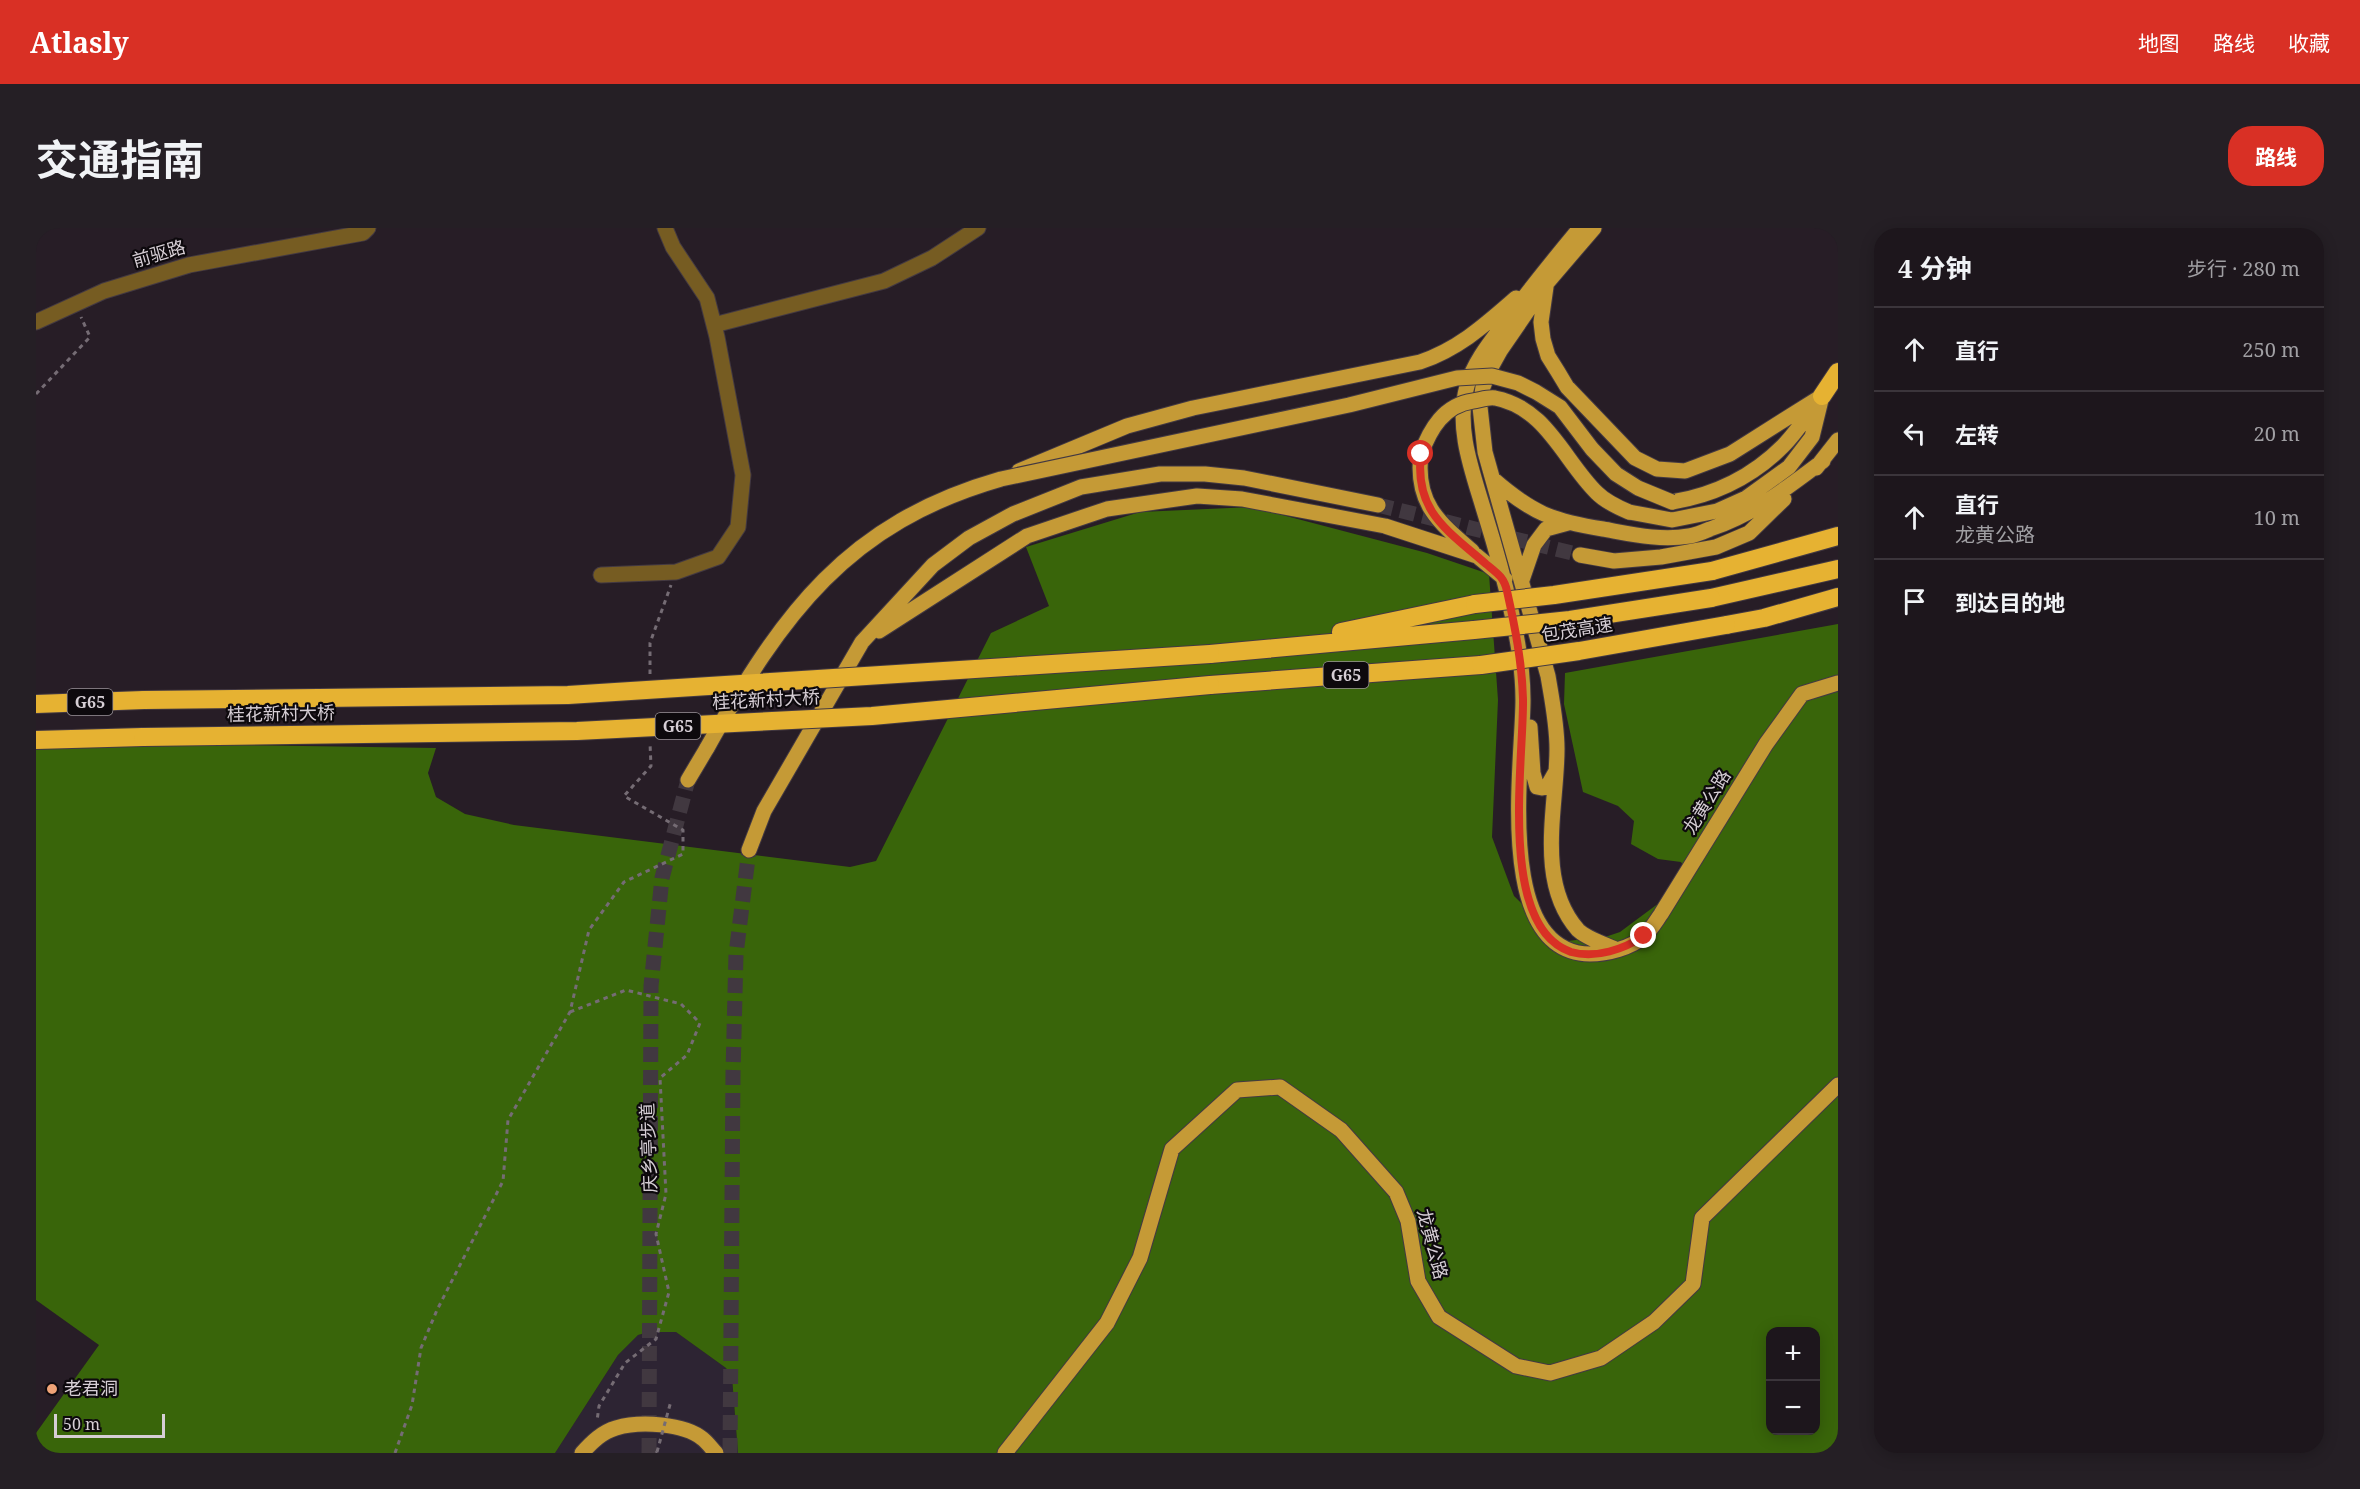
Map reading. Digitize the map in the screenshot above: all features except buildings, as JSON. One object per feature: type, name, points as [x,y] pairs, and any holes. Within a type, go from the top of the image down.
[{"type":"highway","points":[[1822,396],[1838,372]]},
{"type":"highway","points":[[1822,396],[1838,382]]},
{"type":"highway","points":[[1287,646],[1382,622],[1475,604],[1554,595],[1712,571],[1838,536]]},
{"type":"highway","name":"包茂高速","points":[[1210,654],[1570,620],[1711,598],[1838,569]]},
{"type":"highway","name":"包茂高速","points":[[1210,685],[1481,665],[1579,651],[1764,618],[1838,597]]},
{"type":"highway","points":[[1764,618],[1838,606]]},
{"type":"highway","name":"桂花新村大桥","points":[[36,704],[144,700],[568,695],[1210,654]]},
{"type":"highway","name":"桂花新村大桥","points":[[36,740],[577,731],[872,716],[1210,685]]},
{"type":"main road","points":[[1580,228],[1543,280],[1500,351],[1483,387],[1480,407],[1481,428],[1485,452],[1548,676],[1557,747],[1551,862],[1557,893],[1566,913],[1580,932],[1615,949]]},
{"type":"main road","points":[[1556,769],[1547,787],[1537,787],[1533,774],[1520,647],[1505,579],[1467,450],[1464,406],[1467,386],[1487,346],[1543,280],[1594,228]]},
{"type":"main road","points":[[1001,478],[1127,426],[1193,408],[1420,362],[1442,354],[1475,334],[1543,280]]},
{"type":"main road","points":[[1543,280],[1541,322],[1543,339],[1553,364],[1568,387],[1635,458],[1657,469],[1684,471],[1730,454],[1822,396]]},
{"type":"main road","points":[[688,780],[734,700],[794,612],[825,577],[872,538],[902,518],[967,488],[1001,478],[1349,405],[1457,378],[1492,376],[1518,383],[1560,407],[1592,449],[1616,474],[1638,488],[1672,502],[1714,492],[1758,467],[1784,445],[1822,396]]},
{"type":"main road","points":[[1505,579],[1444,527],[1427,504],[1419,475],[1421,454],[1430,431],[1455,406],[1494,398],[1526,410],[1548,431],[1597,493],[1611,504],[1629,512],[1672,520],[1717,511],[1746,498],[1789,467],[1812,437],[1822,396]]},
{"type":"main road","points":[[1580,555],[1614,561],[1661,557],[1716,547],[1749,533],[1823,461],[1838,440]]},
{"type":"main road","points":[[1467,450],[1493,480],[1540,514],[1568,523],[1654,538],[1690,536],[1729,523],[1754,511],[1823,461]]},
{"type":"main road","points":[[749,850],[764,812],[862,642],[933,565],[969,538],[1013,514],[1081,487],[1160,474],[1205,474],[1265,481],[1378,505]]},
{"type":"main road","points":[[862,642],[1027,536],[1107,509],[1146,502],[1197,495],[1242,499],[1385,526],[1477,556]]},
{"type":"main road","points":[[1522,580],[1528,557],[1540,537],[1546,530],[1568,523]]},
{"type":"main road","name":"龙黄公路","points":[[1521,674],[1523,699],[1518,825],[1522,867],[1535,916],[1546,936],[1560,948],[1578,954],[1598,954],[1627,947],[1644,936],[1661,914],[1766,744],[1802,694],[1838,683]]},
{"type":"main road","name":"龙黄公路","points":[[1005,1453],[1107,1323],[1140,1258],[1172,1149],[1237,1090],[1280,1087],[1341,1130],[1395,1192],[1408,1221],[1418,1281],[1438,1317],[1516,1366],[1550,1373],[1601,1358],[1654,1322],[1693,1284],[1702,1218],[1838,1085]]},
{"type":"main road","points":[[582,1453],[594,1439],[615,1428],[636,1425],[676,1426],[703,1438],[716,1453]]},
{"type":"street","name":"前驱路","points":[[36,322],[104,291],[189,265],[363,233],[369,228]]},
{"type":"street","points":[[601,575],[676,572],[718,557],[738,527],[743,475],[708,298],[673,247],[665,228]]},
{"type":"street","points":[[714,326],[884,281],[932,258],[978,228]]},
{"type":"path","points":[[36,394],[90,337],[76,304]]},
{"type":"path","points":[[650,676],[650,643],[676,572]]},
{"type":"path","points":[[395,1453],[412,1405],[421,1348],[437,1310],[503,1181],[508,1119],[570,1012],[589,930],[624,882],[683,854],[683,830],[624,796],[651,766],[650,732]]},
{"type":"path","name":"庆乡亭步道","points":[[570,1012],[626,990],[681,1004],[700,1023],[687,1055],[660,1078],[666,1194],[656,1234],[669,1292],[656,1339],[625,1363],[599,1406],[594,1439]]},
{"type":"path","points":[[656,1452],[671,1401]]},
{"type":"shaded area","points":[[649,1332],[676,1332],[726,1368],[732,1377],[738,1453],[555,1453],[618,1355],[638,1335]]},
{"type":"green space","points":[[1252,507],[1427,553],[1489,574],[1498,700],[1492,837],[1514,896],[1558,939],[1568,941],[1608,936],[1620,932],[1663,900],[1685,869],[1681,862],[1658,859],[1631,844],[1634,821],[1618,806],[1583,792],[1564,704],[1565,673],[1838,624],[1838,1453],[738,1453],[732,1377],[726,1368],[676,1332],[649,1332],[638,1335],[618,1355],[555,1453],[36,1453],[36,1433],[99,1345],[36,1300],[36,742],[436,748],[428,773],[436,797],[465,814],[514,825],[850,867],[876,861],[991,633],[1049,606],[1026,547],[1140,512]]},
{"type":"tunnel","points":[[1378,505],[1580,555]]},
{"type":"tunnel","points":[[649,1453],[651,986],[662,878],[688,780]]},
{"type":"tunnel","points":[[730,1453],[736,954],[749,850]]},
{"type":"place","name":"老君洞","points":[[52,1389]]},
{"type":"route","points":[[1421,454],[1419,475],[1427,504],[1444,527],[1505,579],[1520,647],[1523,699],[1518,825],[1522,867],[1535,916],[1546,936],[1560,948],[1578,954],[1598,954],[1627,947],[1644,936]]}]
